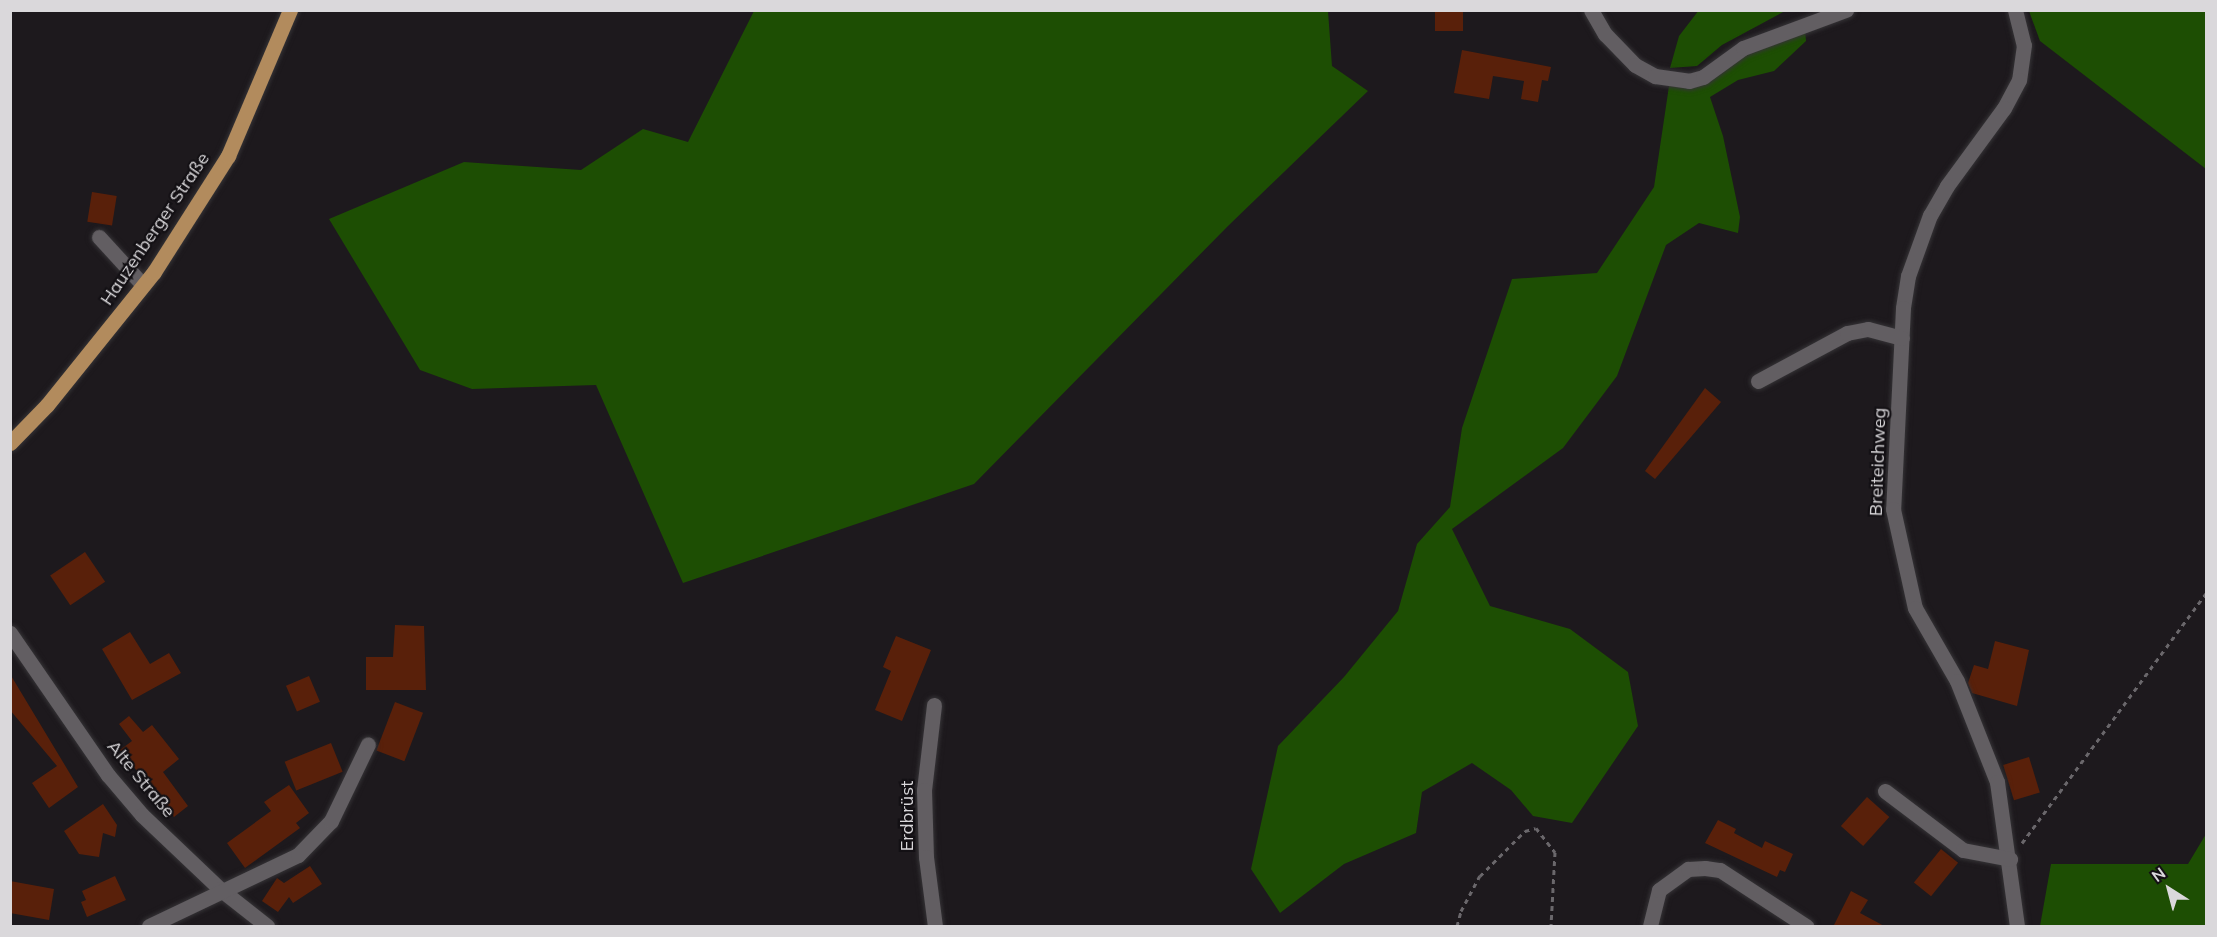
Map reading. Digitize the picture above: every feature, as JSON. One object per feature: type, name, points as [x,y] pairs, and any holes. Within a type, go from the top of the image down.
[{"type":"main road","name":"Hauzenberger Straße","points":[[10,443],[46,405],[143,285],[228,156],[290,10]]},
{"type":"street","points":[[1591,10],[1605,34],[1635,65],[1655,76],[1689,81],[1702,77],[1743,48],[1846,10]]},
{"type":"street","name":"Breiteichweg","points":[[2015,10],[2024,45],[2019,80],[2004,108],[1947,186],[1919,238],[1908,276],[1902,338],[1893,509],[1898,544],[1915,608],[1957,681],[1997,782],[2010,859],[2018,927]]},
{"type":"street","points":[[99,237],[143,285]]},
{"type":"street","points":[[1758,381],[1847,333],[1868,329],[1902,338]]},
{"type":"street","name":"Alte Straße","points":[[10,633],[108,776],[142,816],[220,889],[267,927]]},
{"type":"street","name":"Erdbrüst","points":[[934,705],[924,790],[926,857],[935,927]]},
{"type":"street","points":[[149,927],[187,911],[220,889],[298,855],[331,821],[368,744]]},
{"type":"street","points":[[1885,791],[1962,850],[2010,859]]},
{"type":"street","points":[[1650,927],[1659,890],[1688,869],[1705,868],[1720,870],[1806,927]]},
{"type":"path","points":[[2010,859],[2206,593]]},
{"type":"path","points":[[1457,927],[1461,911],[1480,876],[1525,831],[1536,828],[1555,852],[1551,927]]},
{"type":"green space","points":[[1699,10],[1785,11],[1722,45],[1697,66],[1670,68],[1679,36]]},
{"type":"green space","points":[[754,11],[1328,11],[1332,66],[1368,91],[1228,226],[974,484],[683,583],[596,385],[472,389],[420,370],[329,219],[464,162],[581,170],[643,129],[688,142]]},
{"type":"green space","points":[[2029,11],[2206,11],[2206,169],[2040,41]]},
{"type":"green space","points":[[1805,30],[1806,41],[1774,71],[1738,80],[1710,97],[1723,136],[1740,217],[1738,233],[1699,223],[1666,245],[1617,376],[1563,448],[1452,529],[1490,606],[1570,629],[1628,672],[1638,726],[1572,823],[1533,816],[1511,790],[1472,763],[1422,792],[1416,833],[1344,864],[1280,913],[1251,869],[1278,746],[1344,677],[1398,611],[1417,544],[1450,507],[1462,428],[1512,279],[1597,273],[1654,187],[1669,86],[1687,87],[1740,54]]},
{"type":"green space","points":[[2206,834],[2206,926],[2040,926],[2051,864],[2188,864]]},
{"type":"building","points":[[1435,10],[1463,10],[1463,31],[1435,31]]},
{"type":"building","points":[[1462,50],[1551,67],[1548,81],[1542,80],[1538,102],[1521,99],[1524,81],[1493,76],[1489,99],[1454,93]]},
{"type":"building","points":[[92,192],[117,196],[112,226],[87,222]]},
{"type":"building","points":[[1705,388],[1721,402],[1655,479],[1645,471]]},
{"type":"building","points":[[85,552],[105,582],[70,605],[50,575]]},
{"type":"building","points":[[395,625],[424,626],[426,690],[366,690],[366,657],[393,657]]},
{"type":"building","points":[[130,632],[150,664],[169,653],[181,673],[132,700],[102,649]]},
{"type":"building","points":[[896,636],[931,650],[902,721],[875,710],[891,671],[883,667]]},
{"type":"building","points":[[1995,641],[2029,650],[2017,706],[1972,693],[1968,683],[1974,665],[1988,669]]},
{"type":"building","points":[[10,674],[78,787],[49,808],[32,783],[57,766],[10,710]]},
{"type":"building","points":[[309,676],[320,702],[297,712],[286,686]]},
{"type":"building","points":[[395,702],[423,713],[404,761],[376,751]]},
{"type":"building","points":[[129,716],[143,732],[152,725],[179,759],[163,772],[188,806],[174,817],[120,750],[132,741],[119,724]]},
{"type":"building","points":[[331,743],[343,772],[296,790],[285,762]]},
{"type":"building","points":[[2029,757],[2040,792],[2014,800],[2003,765]]},
{"type":"building","points":[[289,785],[309,813],[296,823],[300,828],[245,868],[227,843],[271,811],[264,802]]},
{"type":"building","points":[[1867,797],[1889,817],[1863,846],[1841,826]]},
{"type":"building","points":[[103,804],[117,825],[115,837],[103,833],[99,857],[79,854],[64,831]]},
{"type":"building","points":[[1718,820],[1736,829],[1734,833],[1762,848],[1765,841],[1793,854],[1785,872],[1780,870],[1777,877],[1705,843]]},
{"type":"building","points":[[1941,849],[1958,863],[1931,896],[1914,882]]},
{"type":"building","points":[[310,866],[322,884],[293,903],[289,897],[278,912],[262,901],[277,878],[284,883]]},
{"type":"building","points":[[115,876],[126,900],[87,917],[81,902],[86,900],[82,891]]},
{"type":"building","points":[[10,881],[54,889],[49,920],[10,913]]},
{"type":"building","points":[[1851,891],[1868,900],[1860,913],[1886,927],[1833,927]]}]
